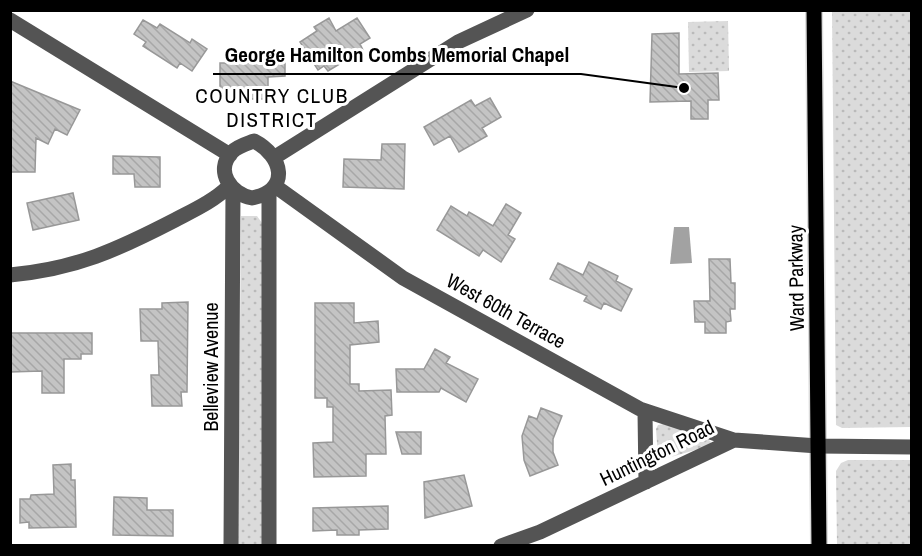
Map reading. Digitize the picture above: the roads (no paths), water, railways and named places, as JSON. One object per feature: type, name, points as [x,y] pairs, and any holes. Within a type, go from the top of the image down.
[{"type":"main road","name":"Ward Parkway","points":[[814,10],[819,546]]},
{"type":"street","points":[[275,157],[458,42],[527,10]]},
{"type":"street","points":[[10,20],[230,155]]},
{"type":"street","points":[[269,546],[272,189],[279,169],[275,157],[266,147],[254,141],[239,147],[230,155],[225,168],[231,188],[243,196],[252,198],[272,189]]},
{"type":"street","points":[[10,275],[50,271],[80,264],[130,244],[218,198],[231,188]]},
{"type":"street","name":"Belleview Avenue","points":[[231,188],[231,546]]},
{"type":"street","name":"West 60th Terrace","points":[[272,189],[403,278],[645,412],[734,440]]},
{"type":"street","points":[[645,412],[646,482]]},
{"type":"street","name":"Huntington Road","points":[[501,546],[540,532],[734,440],[818,446],[912,447]]},
{"type":"place","name":"George Hamilton Combs Memorial Chapel","points":[[684,88]]},
{"type":"district","name":"COUNTRY CLUB DISTRICT","points":[[272,108]]}]
